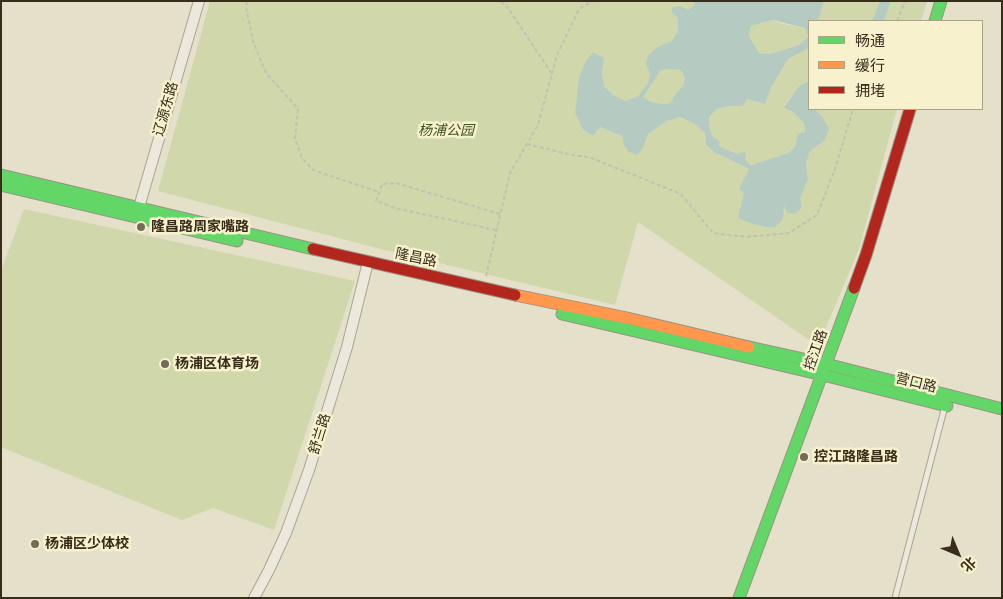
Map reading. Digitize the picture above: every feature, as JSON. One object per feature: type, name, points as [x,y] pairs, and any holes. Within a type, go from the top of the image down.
[{"type":"main road","points":[[935,20],[941,1]]},
{"type":"main road","name":"控江路","points":[[740,598],[866,255],[910,110]]},
{"type":"main road","name":"隆昌路","points":[[1,175],[137,212],[658,337],[825,369]]},
{"type":"main road","name":"隆昌路","points":[[1,185],[137,212]]},
{"type":"main road","name":"隆昌路","points":[[368,267],[484,288],[627,318],[752,348],[825,369]]},
{"type":"main road","name":"营口路","points":[[825,369],[945,406],[1002,419]]},
{"type":"main road","name":"营口路","points":[[825,369],[1002,409]]},
{"type":"street","name":"辽源东路","points":[[137,212],[198,1]]},
{"type":"street","name":"舒兰路","points":[[254,598],[286,533],[309,470],[347,347],[368,267]]},
{"type":"lane","points":[[895,598],[945,406]]},
{"type":"path","points":[[248,1],[246,6],[253,41],[266,73],[298,109],[296,138],[302,158],[313,170],[379,192]]},
{"type":"path","points":[[501,1],[508,8],[552,74]]},
{"type":"path","points":[[484,288],[510,173],[538,125],[557,55],[579,9],[593,1]]},
{"type":"path","points":[[898,20],[905,1]]},
{"type":"path","points":[[527,144],[572,155],[589,157],[681,194],[713,233],[746,237],[789,233],[817,215],[835,169],[852,110]]},
{"type":"path","points":[[496,230],[395,208],[376,201],[382,184],[396,183],[500,214]]},
{"type":"green space","name":"杨浦公园","points":[[210,1],[692,1],[695,4],[688,10],[672,13],[678,18],[678,30],[672,41],[657,47],[646,64],[650,74],[648,83],[638,96],[626,101],[613,95],[604,86],[602,73],[604,58],[593,52],[579,77],[575,113],[583,130],[593,136],[600,127],[622,136],[624,145],[643,148],[648,134],[667,121],[680,117],[695,124],[705,133],[706,145],[714,152],[749,169],[740,188],[745,192],[740,207],[784,204],[800,199],[808,179],[806,163],[810,151],[824,141],[823,118],[816,110],[897,110],[859,249],[818,346],[638,222],[615,305],[377,248],[158,191]]},
{"type":"green space","points":[[824,1],[880,1],[872,20],[818,20]]},
{"type":"green space","points":[[891,1],[927,1],[921,20],[884,20]]},
{"type":"green space","points":[[773,20],[805,28],[808,36],[799,45],[770,54],[759,53],[749,36],[751,26]]},
{"type":"green space","points":[[808,49],[808,82],[799,86],[784,106],[804,123],[805,132],[795,147],[788,153],[751,165],[738,154],[720,147],[719,141],[712,136],[709,117],[717,109],[743,106],[747,99],[765,104],[771,88],[788,59]]},
{"type":"green space","points":[[667,69],[682,70],[685,78],[683,86],[670,103],[651,102],[642,97],[660,71]]},
{"type":"green space","name":"杨浦区体育场","points":[[24,209],[355,281],[274,530],[213,508],[182,520],[1,447],[1,271]]},
{"type":"shaded area","points":[[692,1],[824,1],[818,20],[808,20],[808,36],[808,49],[788,59],[771,88],[765,104],[747,99],[743,106],[717,109],[709,117],[712,136],[719,141],[720,147],[738,154],[746,153],[745,160],[751,165],[788,153],[795,147],[798,134],[805,132],[804,123],[793,112],[784,107],[799,86],[808,82],[808,110],[816,110],[829,129],[824,141],[810,151],[806,163],[808,179],[800,199],[802,207],[795,214],[787,213],[784,205],[783,219],[775,227],[753,224],[738,218],[744,192],[739,189],[749,169],[714,152],[706,145],[705,133],[695,124],[680,117],[667,121],[648,134],[643,148],[637,155],[629,152],[624,145],[622,136],[600,127],[593,136],[583,130],[575,113],[579,77],[586,61],[593,52],[604,58],[602,73],[604,86],[613,95],[626,101],[638,96],[648,83],[650,74],[646,64],[648,56],[657,47],[672,41],[678,30],[678,18],[672,13],[672,8],[680,6],[688,10],[695,4]],"holes":[[[773,20],[805,28],[808,36],[799,45],[770,54],[759,53],[749,36],[751,26]],[[667,69],[681,70],[685,78],[683,86],[670,103],[651,102],[643,97],[660,71]]]},
{"type":"shaded area","points":[[880,1],[891,1],[884,20],[872,20]]},
{"type":"traffic: fast","points":[[935,20],[941,1]]},
{"type":"traffic: fast","points":[[1,175],[313,249]]},
{"type":"traffic: fast","points":[[1,185],[237,241]]},
{"type":"traffic: fast","points":[[739,598],[854,288]]},
{"type":"traffic: fast","points":[[562,314],[947,406]]},
{"type":"traffic: fast","points":[[749,347],[826,364],[1002,409]]},
{"type":"traffic: slow","points":[[515,295],[627,318],[749,347]]},
{"type":"traffic: jam","points":[[854,288],[866,255],[910,110]]},
{"type":"traffic: jam","points":[[313,249],[515,295]]},
{"type":"place","name":"隆昌路周家嘴路","points":[[141,227]]},
{"type":"place","name":"杨浦区体育场","points":[[165,364]]},
{"type":"place","name":"控江路隆昌路","points":[[804,457]]},
{"type":"place","name":"杨浦区少体校","points":[[35,544]]}]
